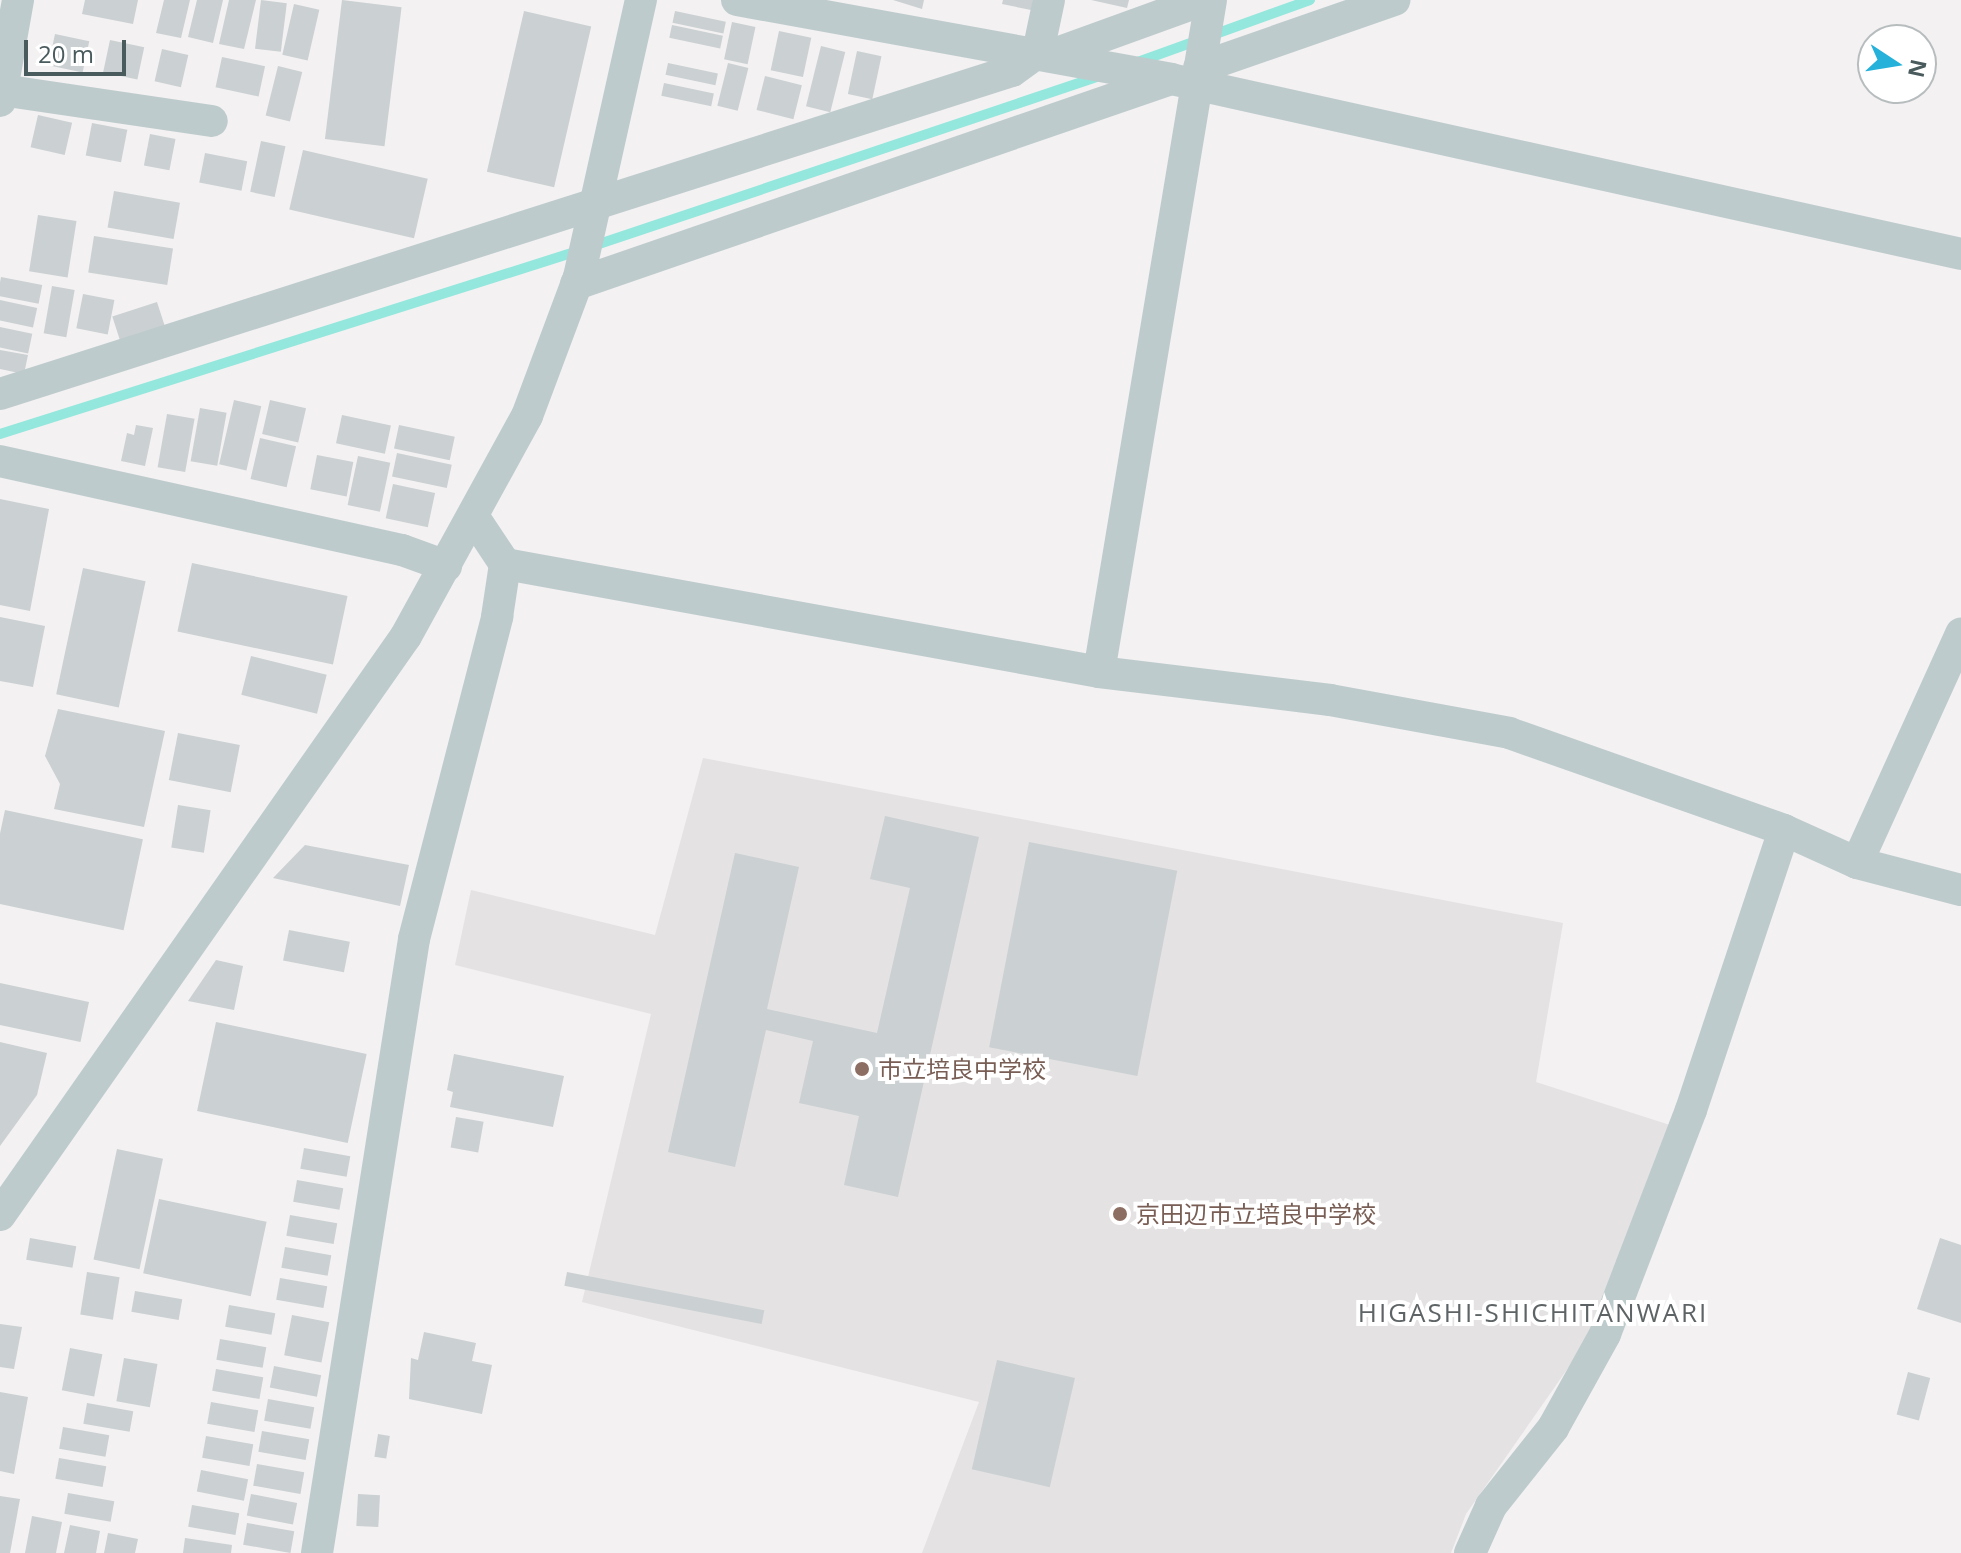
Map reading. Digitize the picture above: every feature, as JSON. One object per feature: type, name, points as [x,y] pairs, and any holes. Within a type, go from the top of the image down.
[{"type":"street","points":[[18,0],[1,95],[212,121]]},
{"type":"street","points":[[0,1215],[406,636],[527,416],[578,280],[597,208],[641,0]]},
{"type":"street","points":[[737,0],[1046,53],[1192,72],[1961,254]]},
{"type":"street","points":[[1046,53],[1049,0]]},
{"type":"street","points":[[578,280],[1192,72],[1394,0]]},
{"type":"street","points":[[0,394],[597,208],[1012,71],[1046,53],[1208,1]]},
{"type":"street","points":[[1099,672],[1192,72],[1208,1]]},
{"type":"street","points":[[0,461],[402,550],[446,566]]},
{"type":"street","points":[[317,1553],[414,939],[497,617],[505,564],[473,516]]},
{"type":"street","points":[[505,564],[1099,672],[1330,700],[1509,733],[1784,830],[1857,863],[1961,890]]},
{"type":"street","points":[[1857,863],[1961,634]]},
{"type":"street","points":[[1470,1553],[1491,1506],[1553,1428],[1605,1334],[1691,1110],[1784,830]]},
{"type":"shaded area","name":"京田辺市立培良中学校","points":[[703,758],[1563,923],[1536,1082],[1673,1126],[1589,1338],[1466,1514],[1451,1553],[922,1553],[979,1402],[582,1302],[651,1014],[455,965],[471,890],[655,935]]},
{"type":"building","points":[[85,0],[138,0],[133,24],[82,14]]},
{"type":"building","points":[[164,0],[190,0],[181,38],[156,33]]},
{"type":"building","points":[[197,0],[223,0],[213,43],[188,37]]},
{"type":"building","points":[[229,0],[256,0],[244,49],[219,44]]},
{"type":"building","points":[[261,0],[287,3],[281,52],[255,49]]},
{"type":"building","points":[[342,0],[402,7],[384,146],[325,139]]},
{"type":"building","points":[[893,0],[924,0],[922,9]]},
{"type":"building","points":[[1003,0],[1033,0],[1031,10],[1002,4]]},
{"type":"building","points":[[1091,0],[1129,0],[1127,8]]},
{"type":"building","points":[[294,4],[319,10],[308,61],[282,55]]},
{"type":"building","points":[[524,11],[591,27],[554,187],[487,172]]},
{"type":"building","points":[[675,11],[726,22],[723,34],[673,23]]},
{"type":"building","points":[[732,22],[755,27],[748,64],[724,59]]},
{"type":"building","points":[[672,25],[723,36],[720,49],[669,38]]},
{"type":"building","points":[[779,31],[811,38],[803,77],[771,70]]},
{"type":"building","points":[[55,34],[89,41],[83,73],[48,65]]},
{"type":"building","points":[[110,40],[144,47],[137,80],[103,72]]},
{"type":"building","points":[[821,46],[845,52],[830,112],[806,106]]},
{"type":"building","points":[[162,49],[188,55],[181,87],[155,81]]},
{"type":"building","points":[[857,51],[881,56],[872,99],[848,94]]},
{"type":"building","points":[[222,57],[265,66],[259,96],[216,87]]},
{"type":"building","points":[[668,63],[718,74],[715,85],[666,75]]},
{"type":"building","points":[[728,63],[748,68],[738,111],[717,106]]},
{"type":"building","points":[[278,66],[302,72],[290,122],[266,115]]},
{"type":"building","points":[[765,76],[802,85],[793,119],[757,110]]},
{"type":"building","points":[[664,83],[714,94],[711,106],[661,96]]},
{"type":"building","points":[[38,115],[72,123],[65,155],[31,147]]},
{"type":"building","points":[[92,123],[127,130],[121,162],[86,155]]},
{"type":"building","points":[[150,134],[176,139],[169,170],[144,165]]},
{"type":"building","points":[[261,141],[285,146],[275,197],[250,192]]},
{"type":"building","points":[[303,150],[428,179],[414,238],[289,209]]},
{"type":"building","points":[[205,153],[247,161],[241,191],[199,182]]},
{"type":"building","points":[[114,191],[180,203],[174,239],[108,227]]},
{"type":"building","points":[[38,215],[77,221],[68,277],[29,271]]},
{"type":"building","points":[[94,236],[173,249],[167,285],[88,273]]},
{"type":"building","points":[[1,277],[42,285],[39,304],[0,296]]},
{"type":"building","points":[[52,286],[75,290],[66,337],[44,333]]},
{"type":"building","points":[[83,294],[114,300],[108,334],[76,328]]},
{"type":"building","points":[[0,300],[37,308],[33,327],[0,320]]},
{"type":"building","points":[[157,302],[166,329],[121,343],[112,317]]},
{"type":"building","points":[[0,327],[32,334],[28,353],[0,347]]},
{"type":"building","points":[[0,350],[28,355],[24,374],[0,369]]},
{"type":"building","points":[[234,400],[261,406],[246,471],[219,464]]},
{"type":"building","points":[[270,400],[306,408],[298,442],[262,434]]},
{"type":"building","points":[[200,408],[227,413],[217,466],[191,461]]},
{"type":"building","points":[[167,414],[195,419],[185,472],[158,467]]},
{"type":"building","points":[[342,415],[391,425],[385,454],[336,443]]},
{"type":"building","points":[[136,425],[153,428],[145,466],[121,461],[127,433],[134,435]]},
{"type":"building","points":[[399,425],[455,437],[450,460],[394,448]]},
{"type":"building","points":[[260,438],[296,446],[287,487],[251,479]]},
{"type":"building","points":[[397,453],[452,465],[447,488],[392,476]]},
{"type":"building","points":[[317,455],[353,462],[347,496],[310,489]]},
{"type":"building","points":[[358,456],[390,463],[380,512],[348,505]]},
{"type":"building","points":[[393,484],[435,493],[428,527],[386,518]]},
{"type":"building","points":[[0,499],[49,509],[30,611],[0,605]]},
{"type":"building","points":[[192,563],[348,596],[333,665],[177,631]]},
{"type":"building","points":[[83,568],[146,581],[119,707],[56,694]]},
{"type":"building","points":[[0,617],[45,626],[33,687],[0,681]]},
{"type":"building","points":[[251,656],[327,675],[317,714],[241,695]]},
{"type":"building","points":[[58,709],[165,731],[144,827],[54,809],[60,784],[45,756]]},
{"type":"building","points":[[178,733],[240,745],[231,792],[169,780]]},
{"type":"building","points":[[178,805],[211,810],[204,853],[171,847]]},
{"type":"building","points":[[5,810],[143,839],[124,930],[0,904],[0,834]]},
{"type":"building","points":[[885,816],[979,837],[898,1197],[844,1185],[859,1116],[799,1103],[813,1041],[766,1030],[735,1167],[668,1152],[735,853],[799,867],[767,1009],[877,1033],[910,888],[870,879]]},
{"type":"building","points":[[1029,842],[1177,871],[1137,1076],[989,1047]]},
{"type":"building","points":[[305,845],[409,865],[400,906],[273,878]]},
{"type":"building","points":[[289,930],[350,942],[344,972],[283,960]]},
{"type":"building","points":[[216,960],[243,966],[234,1010],[188,1001]]},
{"type":"building","points":[[0,983],[89,1002],[80,1042],[0,1025]]},
{"type":"building","points":[[216,1022],[367,1054],[348,1143],[197,1111]]},
{"type":"building","points":[[0,1042],[47,1053],[37,1095],[0,1146]]},
{"type":"building","points":[[454,1054],[564,1076],[553,1127],[450,1107],[453,1092],[447,1090]]},
{"type":"building","points":[[456,1117],[484,1122],[478,1152],[451,1148]]},
{"type":"building","points":[[304,1148],[350,1156],[347,1177],[300,1169]]},
{"type":"building","points":[[117,1149],[163,1159],[139,1269],[94,1260]]},
{"type":"building","points":[[297,1180],[343,1188],[339,1210],[293,1202]]},
{"type":"building","points":[[159,1199],[267,1222],[251,1296],[143,1273]]},
{"type":"building","points":[[290,1215],[337,1223],[334,1244],[286,1236]]},
{"type":"building","points":[[30,1238],[76,1246],[72,1268],[26,1260]]},
{"type":"building","points":[[1940,1238],[1961,1245],[1961,1323],[1917,1309]]},
{"type":"building","points":[[285,1247],[331,1255],[328,1276],[281,1268]]},
{"type":"building","points":[[87,1272],[120,1277],[113,1320],[80,1314]]},
{"type":"building","points":[[567,1272],[764,1310],[762,1324],[564,1286]]},
{"type":"building","points":[[280,1278],[327,1286],[323,1308],[276,1300]]},
{"type":"building","points":[[135,1291],[182,1299],[179,1320],[131,1312]]},
{"type":"building","points":[[229,1305],[275,1313],[271,1335],[225,1327]]},
{"type":"building","points":[[292,1315],[329,1322],[321,1362],[284,1355]]},
{"type":"building","points":[[0,1324],[22,1327],[14,1369],[0,1367]]},
{"type":"building","points":[[424,1332],[476,1343],[472,1361],[492,1365],[482,1414],[409,1399],[411,1358],[418,1360]]},
{"type":"building","points":[[220,1339],[266,1347],[263,1368],[216,1360]]},
{"type":"building","points":[[70,1348],[102,1354],[94,1397],[62,1390]]},
{"type":"building","points":[[124,1358],[157,1364],[150,1407],[116,1401]]},
{"type":"building","points":[[997,1360],[1075,1378],[1050,1487],[972,1469]]},
{"type":"building","points":[[274,1366],[321,1375],[317,1397],[270,1388]]},
{"type":"building","points":[[216,1369],[263,1377],[259,1399],[212,1391]]},
{"type":"building","points":[[1908,1372],[1930,1378],[1919,1420],[1897,1415]]},
{"type":"building","points":[[0,1392],[28,1397],[14,1474],[0,1471]]},
{"type":"building","points":[[268,1399],[314,1407],[310,1429],[264,1421]]},
{"type":"building","points":[[211,1402],[258,1410],[254,1432],[207,1424]]},
{"type":"building","points":[[87,1403],[133,1411],[130,1432],[83,1424]]},
{"type":"building","points":[[63,1427],[109,1435],[105,1457],[59,1449]]},
{"type":"building","points":[[262,1431],[309,1439],[306,1460],[258,1452]]},
{"type":"building","points":[[378,1434],[390,1436],[386,1459],[374,1457]]},
{"type":"building","points":[[206,1436],[253,1444],[249,1466],[202,1458]]},
{"type":"building","points":[[59,1458],[106,1466],[103,1487],[55,1479]]},
{"type":"building","points":[[257,1464],[304,1472],[300,1494],[253,1486]]},
{"type":"building","points":[[201,1470],[248,1479],[244,1501],[197,1492]]},
{"type":"building","points":[[68,1493],[114,1501],[111,1522],[64,1514]]},
{"type":"building","points":[[251,1494],[297,1503],[293,1525],[247,1516]]},
{"type":"building","points":[[358,1494],[380,1495],[378,1527],[356,1526]]},
{"type":"building","points":[[0,1496],[20,1499],[10,1553],[0,1553]]},
{"type":"building","points":[[192,1505],[239,1513],[235,1535],[188,1527]]},
{"type":"building","points":[[32,1516],[62,1522],[56,1553],[25,1553]]},
{"type":"building","points":[[247,1523],[294,1531],[290,1553],[243,1545]]},
{"type":"building","points":[[70,1525],[100,1531],[96,1553],[64,1553]]},
{"type":"building","points":[[108,1533],[138,1539],[135,1553],[104,1553]]},
{"type":"building","points":[[185,1538],[232,1545],[231,1553],[183,1553]]},
{"type":"waterway","points":[[1135,63],[1310,0]]},
{"type":"waterway","points":[[593,246],[1097,77]]},
{"type":"waterway","points":[[0,434],[578,251]]},
{"type":"place","name":"市立培良中学校","points":[[862,1069]]},
{"type":"place","name":"京田辺市立培良中学校","points":[[1120,1214]]},
{"type":"district","name":"HIGASHI-SHICHITANWARI","points":[[1533,1313]]}]
